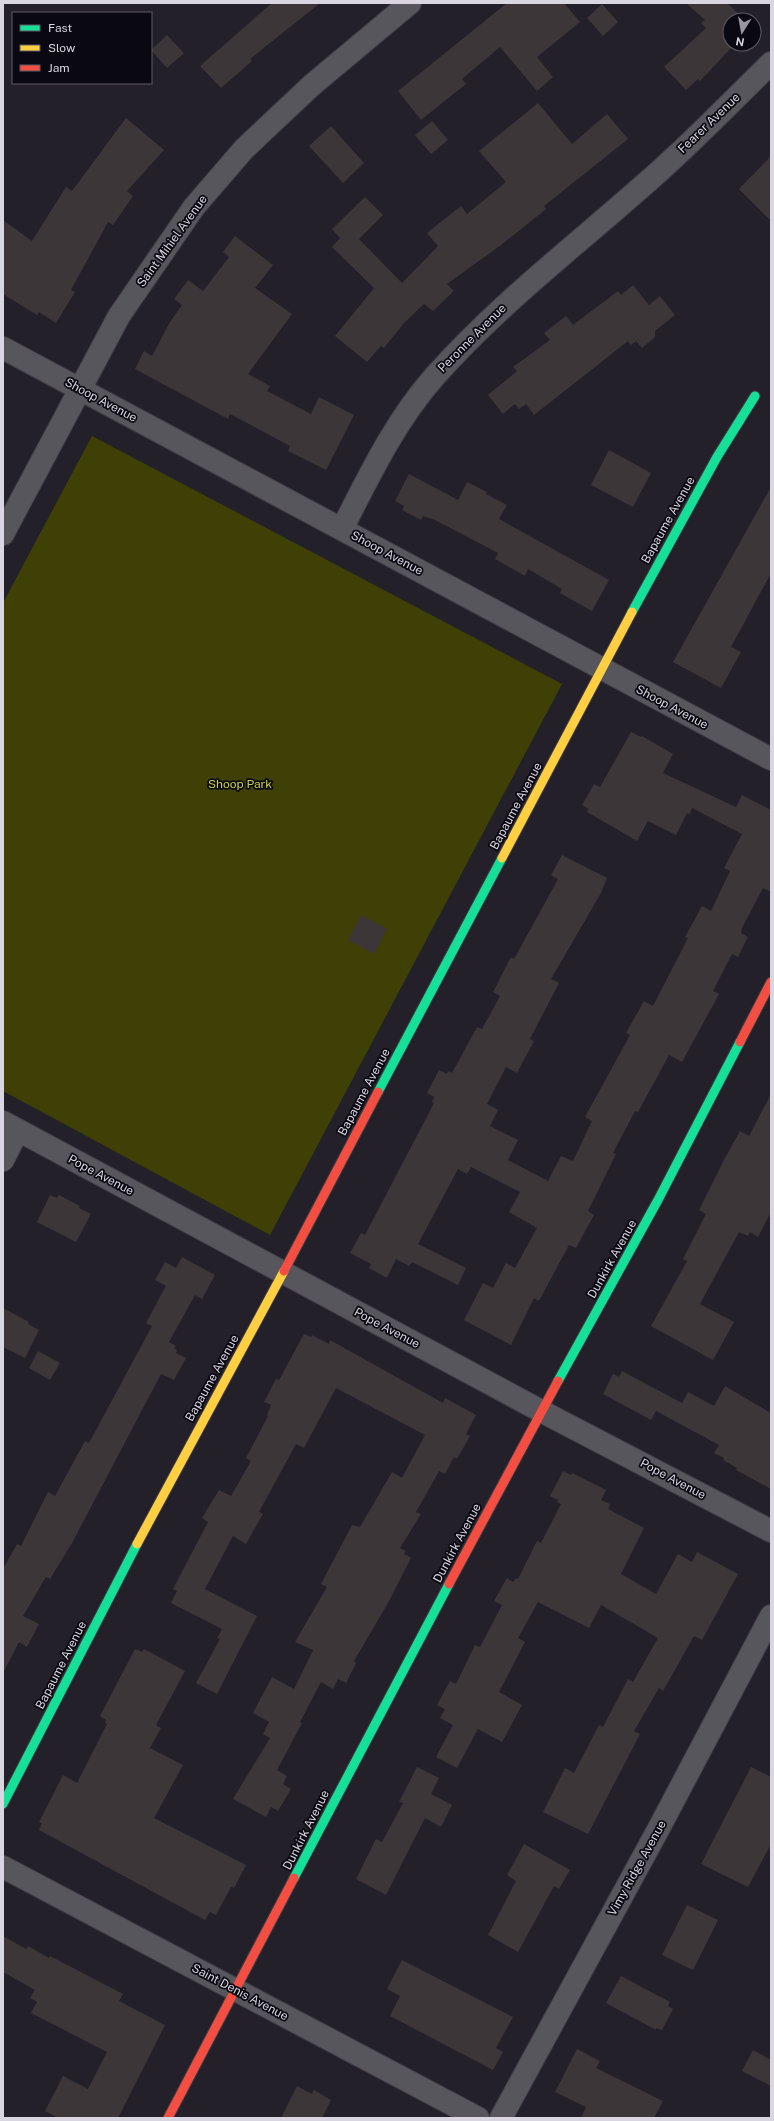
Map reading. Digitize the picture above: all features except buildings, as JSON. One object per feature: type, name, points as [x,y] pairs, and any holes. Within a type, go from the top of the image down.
[{"type":"street","name":"Saint Mihiel Avenue","points":[[3,534],[119,316],[154,263],[194,207],[244,149],[312,85],[410,3]]},
{"type":"street","name":"Fearer Avenue","points":[[646,183],[771,63]]},
{"type":"street","name":"Peronne Avenue","points":[[342,529],[374,463],[406,413],[435,376],[524,286],[646,183]]},
{"type":"street","name":"Shoop Avenue","points":[[3,348],[771,759]]},
{"type":"street","name":"Bapaume Avenue","points":[[3,1804],[164,1491],[283,1272],[602,668],[717,457],[755,396]]},
{"type":"street","name":"Dunkirk Avenue","points":[[168,2118],[403,1670],[541,1411],[658,1200],[771,982]]},
{"type":"street","name":"Pope Avenue","points":[[11,1126],[541,1411],[771,1531]]},
{"type":"street","points":[[3,1160],[11,1126]]},
{"type":"street","name":"Vimy Ridge Avenue","points":[[501,2118],[659,1828],[771,1616]]},
{"type":"street","name":"Saint Denis Avenue","points":[[3,1867],[478,2118]]},
{"type":"green space","name":"Shoop Park","points":[[92,436],[562,684],[270,1235],[3,1091],[3,603]]},
{"type":"traffic: fast","points":[[632,612],[717,457],[755,396]]},
{"type":"traffic: fast","points":[[378,1092],[502,858]]},
{"type":"traffic: fast","points":[[558,1381],[658,1200],[740,1042]]},
{"type":"traffic: fast","points":[[3,1804],[137,1544]]},
{"type":"traffic: fast","points":[[294,1878],[449,1584]]},
{"type":"traffic: slow","points":[[502,858],[632,612]]},
{"type":"traffic: slow","points":[[137,1544],[284,1271]]},
{"type":"traffic: jam","points":[[740,1042],[771,982]]},
{"type":"traffic: jam","points":[[284,1271],[378,1092]]},
{"type":"traffic: jam","points":[[449,1584],[558,1381]]},
{"type":"traffic: jam","points":[[168,2118],[294,1878]]}]
